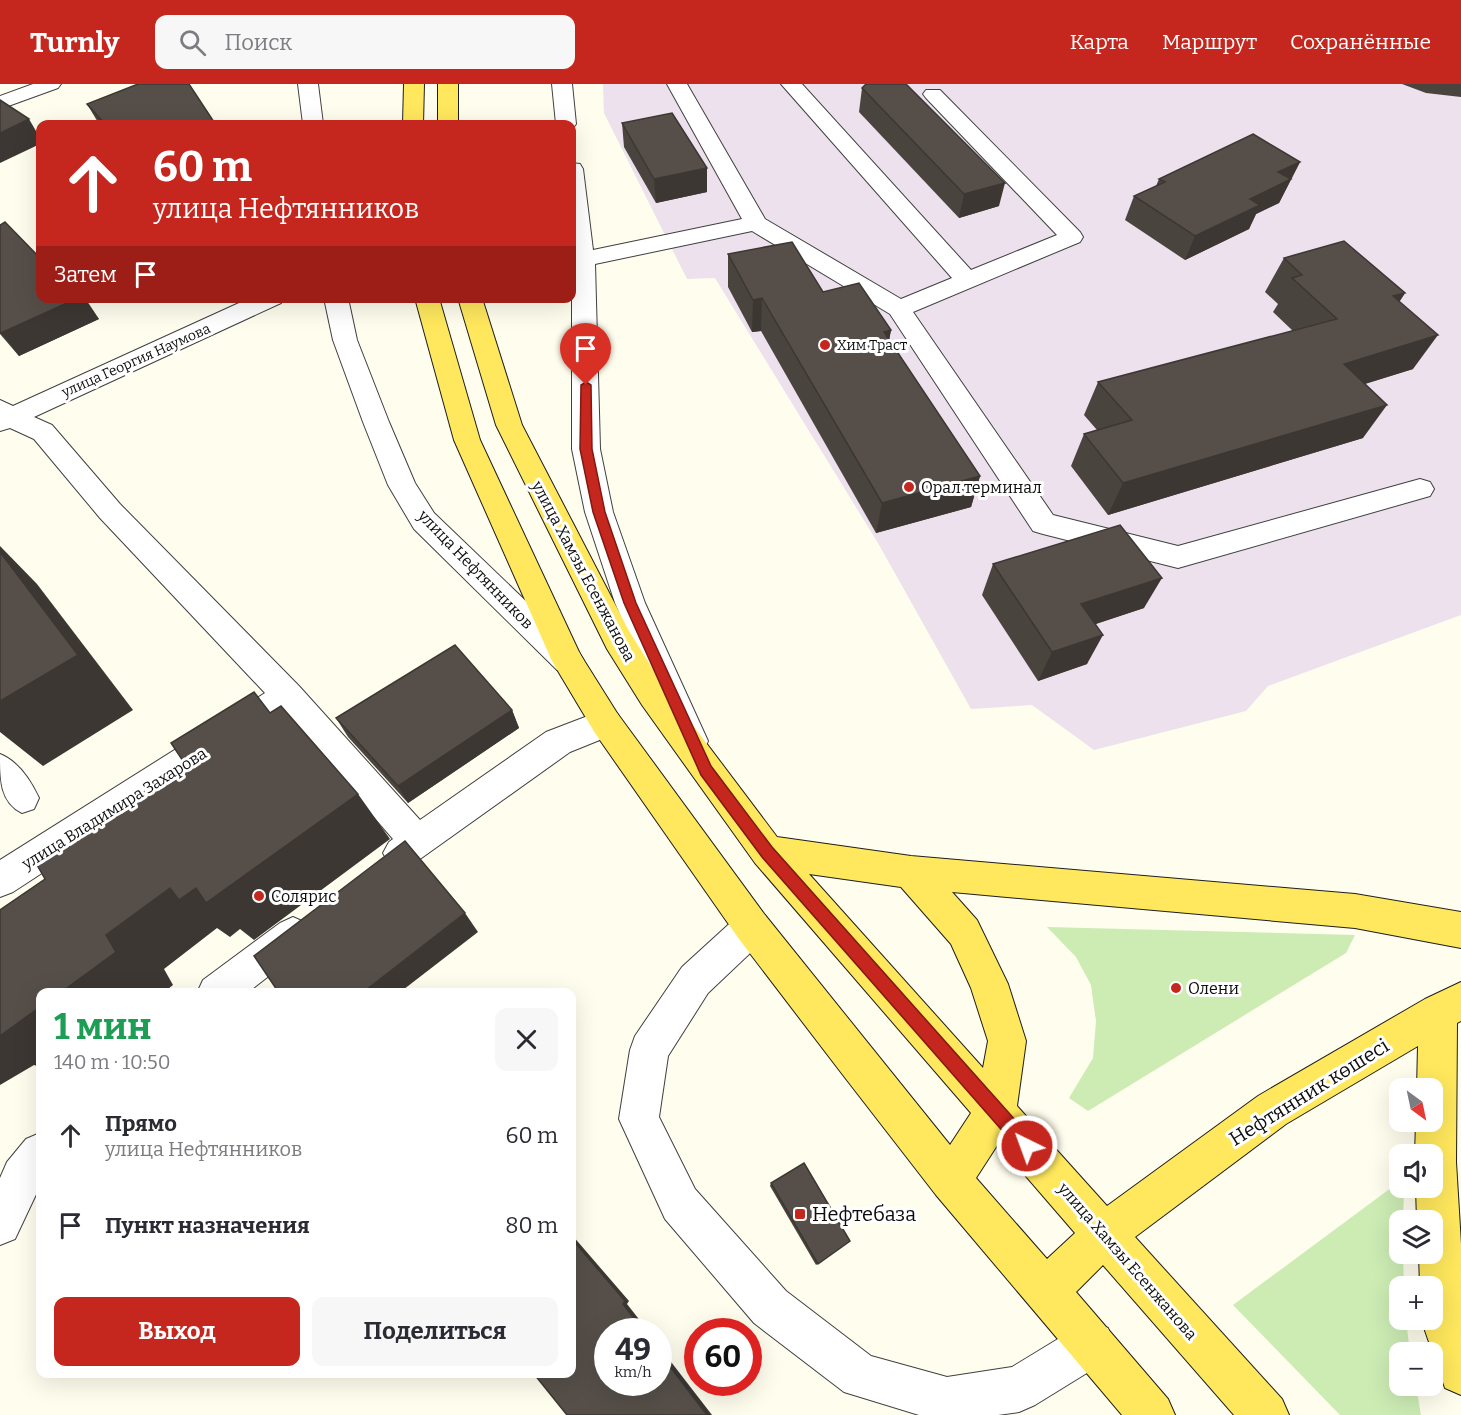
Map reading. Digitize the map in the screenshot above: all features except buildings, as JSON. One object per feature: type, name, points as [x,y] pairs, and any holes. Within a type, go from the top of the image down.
[{"type":"main road","points":[[413,120],[414,84]]},
{"type":"main road","points":[[448,84],[448,120]]},
{"type":"main road","points":[[428,303],[467,440],[568,661],[606,723],[752,927],[951,1180],[1092,1344],[1145,1413]]},
{"type":"main road","name":"улица Хамзы Есенжанова","points":[[472,303],[514,435],[618,640],[653,696],[705,770],[767,852],[1224,1371],[1266,1415]]},
{"type":"main road","points":[[767,852],[911,872],[1355,911],[1461,930]]},
{"type":"main road","points":[[911,872],[964,932],[989,984],[1007,1041],[996,1111],[951,1180]]},
{"type":"main road","points":[[1449,1006],[1435,1162],[1444,1322],[1461,1372]]},
{"type":"main road","name":"Нефтянник көшесі","points":[[1104,1234],[1272,1110],[1449,1006]]},
{"type":"main road","points":[[1047,1290],[1104,1234]]},
{"type":"street","points":[[0,103],[51,84]]},
{"type":"street","points":[[308,84],[312,120]]},
{"type":"street","points":[[562,84],[566,120]]},
{"type":"street","points":[[677,84],[756,223],[899,309],[1043,523],[1178,557],[1420,489]]},
{"type":"street","points":[[791,84],[968,281]]},
{"type":"street","points":[[899,309],[1072,237],[933,94]]},
{"type":"street","points":[[576,202],[583,259],[586,449],[599,512],[630,603],[705,770]]},
{"type":"street","points":[[583,259],[756,223]]},
{"type":"street","name":"улица Георгия Наумова","points":[[3,416],[261,303]]},
{"type":"street","name":"улица Нефтянников","points":[[337,303],[345,340],[376,422],[402,485],[424,521],[568,661]]},
{"type":"street","points":[[3,416],[43,432],[110,511],[288,695],[417,841]]},
{"type":"street","name":"улица Владимира Захарова","points":[[0,880],[288,695]]},
{"type":"street","points":[[372,875],[558,742],[606,723]]},
{"type":"street","points":[[0,769],[22,798]]},
{"type":"street","points":[[223,988],[317,917]]},
{"type":"street","points":[[752,927],[694,980],[649,1050],[639,1119],[681,1204],[770,1307],[860,1376],[947,1400],[1019,1389],[1092,1344]]},
{"type":"street","points":[[0,1224],[21,1177],[36,1158]]},
{"type":"shaded area","points":[[603,84],[1461,84],[1461,615],[1268,686],[1246,711],[1094,750],[1032,705],[971,709],[878,543],[715,278],[687,279],[604,113]]},
{"type":"green space","points":[[1047,927],[1355,935],[1346,953],[1088,1111],[1069,1098],[1093,1058],[1096,1021],[1091,985],[1076,957]]},
{"type":"green space","points":[[1389,1189],[1389,1198],[1404,1198],[1403,1210],[1389,1210],[1389,1264],[1403,1264],[1404,1276],[1389,1276],[1389,1330],[1407,1330],[1409,1342],[1389,1342],[1389,1396],[1418,1396],[1421,1415],[1340,1415],[1233,1305]]},
{"type":"place","name":"Хим Траст","points":[[825,345]]},
{"type":"place","name":"Орал терминал","points":[[909,487]]},
{"type":"place","name":"Солярис","points":[[259,896]]},
{"type":"place","name":"Олени","points":[[1176,988]]},
{"type":"place","name":"Нефтебаза","points":[[800,1214]]},
{"type":"route","points":[[586,385],[586,449],[599,512],[630,603],[705,770],[767,852],[1027,1146]]}]
